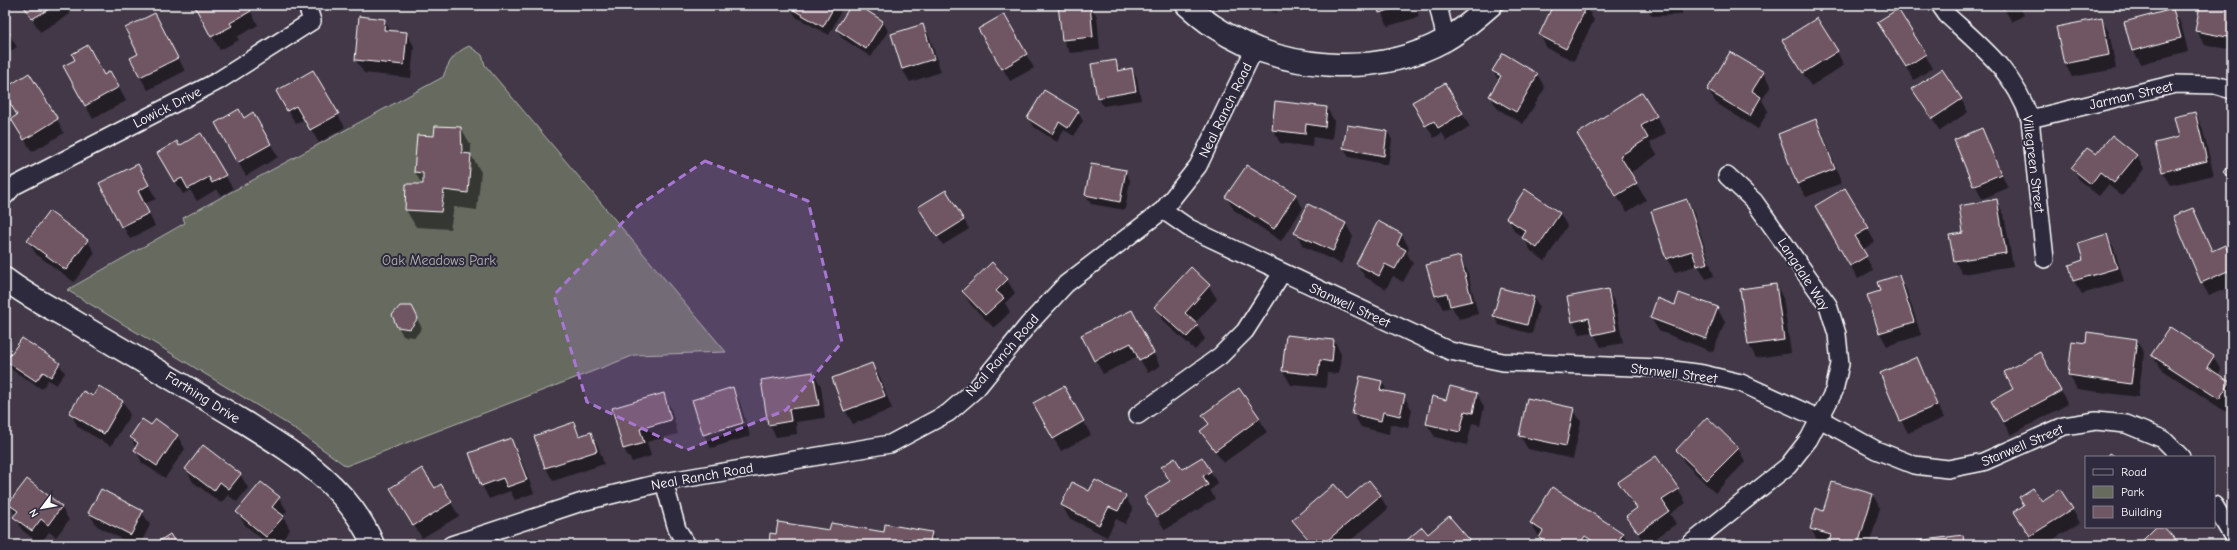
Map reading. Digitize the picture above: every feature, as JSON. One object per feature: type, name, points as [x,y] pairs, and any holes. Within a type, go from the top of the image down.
[{"type":"street","name":"Lowick Drive","points":[[5,196],[14,186],[218,81],[306,26],[312,21],[307,5]]},
{"type":"street","points":[[1187,5],[1213,26],[1255,48],[1310,63],[1347,65],[1376,63],[1414,54],[1446,40],[1491,5]]},
{"type":"street","points":[[1438,5],[1446,40]]},
{"type":"street","name":"Villegreen Street","points":[[1940,5],[1947,15],[2002,67],[2023,98],[2030,119],[2045,259]]},
{"type":"street","name":"Neal Ranch Road","points":[[451,545],[582,502],[664,482],[860,451],[890,444],[918,431],[948,413],[977,388],[1028,325],[1066,284],[1163,210],[1198,166],[1255,48]]},
{"type":"street","name":"Jarman Street","points":[[2030,119],[2175,84],[2215,85],[2232,90]]},
{"type":"street","name":"Langdale Way","points":[[1689,545],[1788,466],[1809,439],[1820,419],[1834,391],[1840,364],[1837,334],[1828,305],[1754,201],[1727,176]]},
{"type":"street","name":"Stanwell Street","points":[[1163,210],[1189,228],[1450,351],[1503,362],[1659,368],[1702,374],[1742,383],[1820,419],[1876,450],[1914,466],[1948,469],[1983,462],[2064,426],[2096,421],[2126,424],[2163,439],[2180,456]]},
{"type":"street","points":[[1138,415],[1220,356],[1245,331],[1282,273]]},
{"type":"street","name":"Farthing Drive","points":[[5,279],[106,340],[177,380],[277,443],[321,473],[347,501],[367,532],[373,545]]},
{"type":"street","points":[[664,482],[677,529],[687,545]]},
{"type":"street","points":[[2215,507],[2232,535]]},
{"type":"highlighted area","points":[[705,161],[808,201],[842,342],[786,410],[687,450],[587,402],[554,295],[638,206]]},
{"type":"green space","name":"Oak Meadows Park","points":[[469,46],[482,55],[485,65],[726,352],[635,355],[346,466],[289,425],[67,290],[185,223],[183,218],[443,77],[447,66],[453,58]]},
{"type":"building","points":[[23,5],[56,5],[32,19]]},
{"type":"building","points":[[194,5],[248,5],[251,11],[230,23],[232,26],[211,37]]},
{"type":"building","points":[[792,5],[835,5],[823,27],[790,8]]},
{"type":"building","points":[[851,5],[858,5],[883,21],[866,49],[836,29]]},
{"type":"building","points":[[1058,5],[1090,5],[1093,37],[1062,40]]},
{"type":"building","points":[[1377,5],[1408,5],[1379,13]]},
{"type":"building","points":[[1553,5],[1587,6],[1566,49],[1539,35]]},
{"type":"building","points":[[2001,5],[2011,5],[2003,9]]},
{"type":"building","points":[[2200,5],[2232,5],[2232,38],[2195,31]]},
{"type":"building","points":[[1898,9],[1926,54],[1906,67],[1877,22]]},
{"type":"building","points":[[2173,9],[2181,38],[2132,51],[2124,22]]},
{"type":"building","points":[[155,13],[178,58],[140,77],[130,58],[138,54],[125,28]]},
{"type":"building","points":[[1004,14],[1027,54],[1002,69],[978,29]]},
{"type":"building","points":[[359,16],[385,19],[384,30],[407,32],[404,65],[355,60]]},
{"type":"building","points":[[1817,18],[1838,51],[1803,73],[1782,40]]},
{"type":"building","points":[[2102,18],[2109,55],[2064,64],[2056,27]]},
{"type":"building","points":[[923,24],[934,59],[902,69],[891,34]]},
{"type":"building","points":[[5,26],[10,34],[5,37]]},
{"type":"building","points":[[88,45],[104,75],[110,71],[119,87],[85,106],[63,66],[75,60],[72,54]]},
{"type":"building","points":[[1730,52],[1764,72],[1752,91],[1761,97],[1750,116],[1707,90]]},
{"type":"building","points":[[1503,53],[1538,74],[1516,112],[1489,96],[1501,76],[1492,71]]},
{"type":"building","points":[[1116,60],[1118,71],[1132,68],[1136,91],[1097,98],[1091,64]]},
{"type":"building","points":[[1942,69],[1962,99],[1932,119],[1912,89]]},
{"type":"building","points":[[313,70],[339,114],[310,130],[296,106],[287,111],[276,91]]},
{"type":"building","points":[[29,73],[58,119],[24,140],[11,119],[17,115],[5,95],[5,88]]},
{"type":"building","points":[[1445,83],[1463,113],[1438,128],[1434,121],[1425,126],[1412,102]]},
{"type":"building","points":[[1044,90],[1079,111],[1068,128],[1059,122],[1052,134],[1027,118]]},
{"type":"building","points":[[1642,92],[1657,116],[1641,126],[1648,138],[1620,156],[1637,183],[1616,196],[1577,134]]},
{"type":"building","points":[[1275,101],[1327,107],[1325,127],[1306,124],[1305,134],[1272,130]]},
{"type":"building","points":[[239,109],[244,118],[253,112],[271,144],[237,163],[215,123]]},
{"type":"building","points":[[2195,112],[2207,161],[2162,172],[2155,143],[2179,137],[2174,117]]},
{"type":"building","points":[[1816,119],[1835,169],[1797,184],[1778,134]]},
{"type":"building","points":[[1347,125],[1387,131],[1384,156],[1343,148]]},
{"type":"building","points":[[435,126],[461,127],[462,153],[471,154],[468,193],[444,190],[441,212],[405,210],[406,184],[423,184],[423,173],[414,172],[417,135],[434,136]]},
{"type":"building","points":[[1982,128],[2001,174],[1973,186],[1954,140]]},
{"type":"building","points":[[201,133],[226,175],[212,183],[209,177],[188,189],[182,178],[174,182],[157,153],[177,141],[179,146]]},
{"type":"building","points":[[2112,135],[2137,155],[2114,183],[2100,172],[2091,184],[2071,168],[2087,148],[2096,154]]},
{"type":"building","points":[[2232,162],[2232,180],[2224,172]]},
{"type":"building","points":[[138,164],[149,185],[138,191],[149,213],[121,227],[99,183]]},
{"type":"building","points":[[1091,164],[1126,170],[1120,202],[1085,195]]},
{"type":"building","points":[[1247,165],[1296,194],[1274,229],[1225,197]]},
{"type":"building","points":[[1845,188],[1869,228],[1855,236],[1867,256],[1850,266],[1815,206]]},
{"type":"building","points":[[1525,189],[1560,213],[1537,248],[1522,238],[1526,231],[1506,218]]},
{"type":"building","points":[[946,190],[964,220],[937,237],[918,207]]},
{"type":"building","points":[[1687,199],[1708,263],[1697,266],[1692,251],[1666,259],[1651,211]]},
{"type":"building","points":[[1997,199],[2006,253],[1954,261],[1949,235],[1963,233],[1959,206]]},
{"type":"building","points":[[1308,204],[1346,223],[1333,251],[1294,233]]},
{"type":"building","points":[[2193,208],[2212,251],[2225,245],[2232,259],[2232,269],[2201,283],[2173,216]]},
{"type":"building","points":[[49,211],[88,240],[66,270],[27,241]]},
{"type":"building","points":[[1378,221],[1402,234],[1397,245],[1406,250],[1395,269],[1385,264],[1379,276],[1356,264]]},
{"type":"building","points":[[2107,234],[2117,268],[2073,281],[2069,265],[2083,260],[2078,243]]},
{"type":"building","points":[[1460,256],[1472,301],[1450,306],[1447,293],[1435,296],[1426,265]]},
{"type":"building","points":[[992,262],[1008,279],[996,291],[1004,298],[985,315],[962,291]]},
{"type":"building","points":[[1191,267],[1210,285],[1185,313],[1198,325],[1187,337],[1154,307]]},
{"type":"building","points":[[1899,275],[1914,322],[1879,333],[1867,295],[1880,291],[1877,282]]},
{"type":"building","points":[[1776,284],[1784,340],[1748,345],[1740,289]]},
{"type":"building","points":[[1501,288],[1534,297],[1527,325],[1493,316]]},
{"type":"building","points":[[1608,289],[1616,330],[1593,335],[1589,318],[1572,322],[1567,297]]},
{"type":"building","points":[[1679,293],[1718,307],[1706,339],[1650,318],[1657,298],[1675,305]]},
{"type":"building","points":[[400,306],[412,306],[418,318],[410,329],[397,327],[392,315]]},
{"type":"building","points":[[1132,310],[1154,353],[1139,360],[1131,343],[1094,361],[1081,335]]},
{"type":"building","points":[[2170,327],[2214,356],[2207,367],[2230,382],[2219,399],[2151,355]]},
{"type":"building","points":[[2087,332],[2137,339],[2131,384],[2068,375],[2072,341],[2086,343]]},
{"type":"building","points":[[1286,335],[1334,340],[1332,362],[1320,360],[1318,375],[1282,371]]},
{"type":"building","points":[[22,338],[60,363],[51,377],[43,372],[36,381],[6,361]]},
{"type":"building","points":[[2040,352],[2061,391],[2003,422],[1991,401],[2013,389],[2004,372]]},
{"type":"building","points":[[1917,357],[1937,405],[1900,421],[1880,373]]},
{"type":"building","points":[[872,363],[885,396],[844,411],[832,378]]},
{"type":"building","points":[[813,372],[819,405],[789,409],[791,421],[768,425],[761,380]]},
{"type":"building","points":[[1360,376],[1382,381],[1380,390],[1405,395],[1400,416],[1383,412],[1381,421],[1352,414]]},
{"type":"building","points":[[99,386],[123,401],[104,434],[69,413],[83,391],[93,396]]},
{"type":"building","points":[[1064,386],[1084,421],[1053,439],[1033,403]]},
{"type":"building","points":[[1450,386],[1477,393],[1473,413],[1465,411],[1460,432],[1426,424],[1432,396],[1446,400]]},
{"type":"building","points":[[733,387],[743,423],[703,435],[692,400]]},
{"type":"building","points":[[1239,388],[1260,418],[1215,451],[1200,431],[1209,424],[1202,415]]},
{"type":"building","points":[[664,393],[671,420],[640,429],[644,443],[623,449],[612,408]]},
{"type":"building","points":[[1527,398],[1574,408],[1566,446],[1519,436]]},
{"type":"building","points":[[1707,417],[1739,448],[1707,480],[1676,450]]},
{"type":"building","points":[[142,419],[151,425],[156,419],[178,435],[157,466],[134,450],[138,443],[130,437]]},
{"type":"building","points":[[574,422],[579,436],[591,432],[597,451],[545,468],[534,436]]},
{"type":"building","points":[[511,438],[527,480],[507,487],[503,478],[481,486],[469,453]]},
{"type":"building","points":[[203,445],[241,474],[229,489],[220,482],[214,491],[185,469]]},
{"type":"building","points":[[2110,453],[2114,456],[2108,456]]},
{"type":"building","points":[[1656,456],[1679,489],[1662,500],[1669,511],[1638,533],[1626,516],[1637,508],[1618,482]]},
{"type":"building","points":[[1202,457],[1211,471],[1203,476],[1208,485],[1157,517],[1144,497],[1170,481],[1161,467],[1175,458],[1182,469]]},
{"type":"building","points":[[422,468],[435,488],[441,484],[452,502],[413,526],[390,488]]},
{"type":"building","points":[[27,479],[62,506],[48,525],[41,519],[32,531],[13,517],[18,511],[8,504]]},
{"type":"building","points":[[1095,480],[1126,496],[1118,511],[1109,507],[1099,525],[1061,505],[1072,482],[1089,491]]},
{"type":"building","points":[[1369,480],[1381,495],[1322,545],[1313,545],[1292,520],[1334,484],[1347,499]]},
{"type":"building","points":[[261,482],[280,497],[272,507],[284,516],[266,537],[236,512]]},
{"type":"building","points":[[1832,482],[1873,494],[1858,545],[1828,545],[1831,535],[1810,529],[1816,508],[1823,511]]},
{"type":"building","points":[[1552,487],[1623,533],[1616,545],[1599,545],[1585,536],[1579,545],[1549,545],[1539,538],[1543,531],[1530,523]]},
{"type":"building","points":[[2033,488],[2042,501],[2060,489],[2073,509],[2030,536],[2014,512],[2024,505],[2019,497]]},
{"type":"building","points":[[101,489],[143,511],[131,535],[88,513]]},
{"type":"building","points":[[1449,516],[1474,545],[1401,545],[1422,527],[1428,534]]},
{"type":"building","points":[[778,522],[829,530],[831,523],[884,532],[885,524],[932,532],[930,541],[957,545],[769,545],[770,533],[776,534]]},
{"type":"building","points":[[2155,528],[2165,528],[2180,545],[2138,545]]},
{"type":"building","points":[[170,534],[177,545],[153,545]]},
{"type":"building","points":[[1963,535],[1964,545],[1918,545],[1917,541]]},
{"type":"building","points":[[717,538],[742,545],[715,545]]}]
